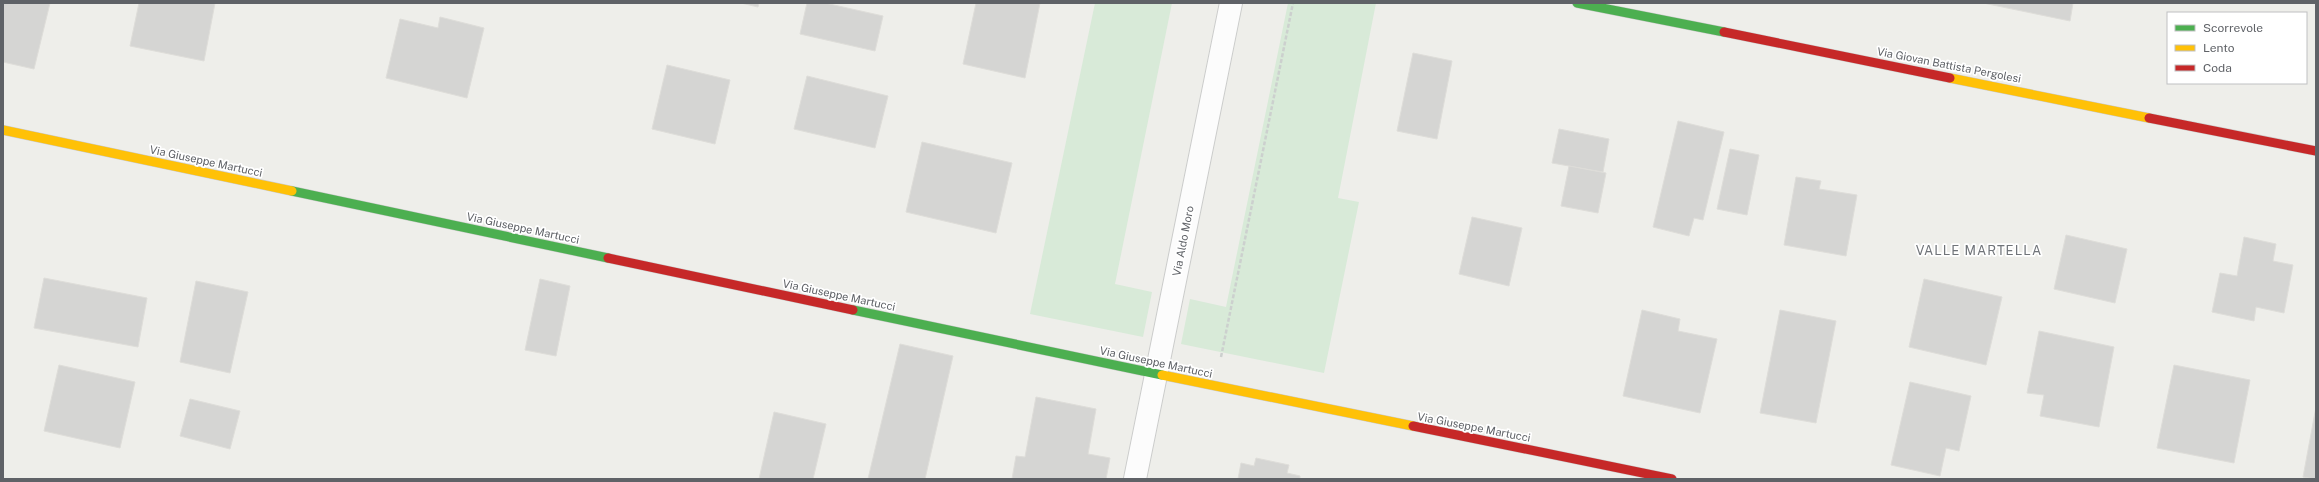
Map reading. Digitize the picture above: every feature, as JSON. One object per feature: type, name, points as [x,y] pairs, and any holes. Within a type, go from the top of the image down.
[{"type":"street","name":"Via Aldo Moro","points":[[1134,479],[1231,3]]},
{"type":"street","name":"Via Giovan Battista Pergolesi","points":[[1577,3],[2316,151]]},
{"type":"street","name":"Via Giuseppe Martucci","points":[[3,130],[1215,387],[1672,479]]},
{"type":"path","points":[[1215,387],[1293,3]]},
{"type":"green space","points":[[1095,3],[1172,3],[1115,284],[1152,292],[1143,337],[1030,314]]},
{"type":"green space","points":[[1288,3],[1376,3],[1338,198],[1359,202],[1324,373],[1181,344],[1190,299],[1226,307]]},
{"type":"building","points":[[3,3],[50,3],[34,69],[3,62]]},
{"type":"building","points":[[139,3],[215,3],[204,61],[130,46]]},
{"type":"building","points":[[741,3],[759,3],[758,7]]},
{"type":"building","points":[[807,3],[825,3],[883,16],[875,51],[800,34]]},
{"type":"building","points":[[976,3],[1040,3],[1025,78],[963,64]]},
{"type":"building","points":[[1983,3],[2073,3],[2070,21]]},
{"type":"building","points":[[440,17],[484,28],[467,98],[386,78],[400,19],[438,28]]},
{"type":"building","points":[[1413,53],[1452,61],[1437,139],[1397,131]]},
{"type":"building","points":[[667,65],[730,80],[715,144],[652,129]]},
{"type":"building","points":[[807,76],[888,96],[875,148],[794,129]]},
{"type":"building","points":[[1678,121],[1724,132],[1703,220],[1694,218],[1689,236],[1653,227]]},
{"type":"building","points":[[1559,129],[1609,139],[1603,172],[1552,163]]},
{"type":"building","points":[[922,142],[1012,163],[996,233],[906,212]]},
{"type":"building","points":[[1730,149],[1759,155],[1747,215],[1717,209]]},
{"type":"building","points":[[1569,166],[1606,173],[1598,213],[1561,206]]},
{"type":"building","points":[[1796,177],[1821,181],[1819,189],[1857,195],[1846,256],[1784,245]]},
{"type":"building","points":[[1472,217],[1522,228],[1509,286],[1459,274]]},
{"type":"building","points":[[2066,235],[2127,249],[2115,303],[2054,289]]},
{"type":"building","points":[[2244,237],[2276,244],[2273,261],[2293,265],[2284,313],[2256,307],[2254,321],[2212,312],[2220,273],[2237,276]]},
{"type":"building","points":[[44,278],[147,298],[138,347],[34,328]]},
{"type":"building","points":[[540,279],[570,286],[556,356],[525,350]]},
{"type":"building","points":[[1924,279],[2002,297],[1986,365],[1909,347]]},
{"type":"building","points":[[196,281],[248,292],[230,373],[180,362]]},
{"type":"building","points":[[1642,310],[1680,319],[1678,331],[1717,339],[1700,413],[1623,396]]},
{"type":"building","points":[[1780,310],[1836,321],[1816,423],[1760,413]]},
{"type":"building","points":[[2039,331],[2114,347],[2099,427],[2040,416],[2044,395],[2027,393]]},
{"type":"building","points":[[900,344],[953,356],[925,479],[868,479]]},
{"type":"building","points":[[59,365],[135,382],[120,448],[44,431]]},
{"type":"building","points":[[2174,365],[2250,380],[2234,463],[2157,448]]},
{"type":"building","points":[[1910,382],[1971,396],[1959,451],[1946,448],[1940,476],[1891,465]]},
{"type":"building","points":[[1036,397],[1096,409],[1088,454],[1110,458],[1106,479],[1012,479],[1016,456],[1025,457]]},
{"type":"building","points":[[190,399],[240,411],[230,449],[180,436]]},
{"type":"building","points":[[2316,407],[2316,479],[2315,479],[2303,477]]},
{"type":"building","points":[[774,412],[826,424],[813,479],[759,479]]},
{"type":"building","points":[[1256,458],[1289,465],[1287,473],[1300,476],[1300,479],[1238,479],[1241,463],[1254,466]]},
{"type":"traffic: fast","points":[[1577,3],[1724,32]]},
{"type":"traffic: fast","points":[[292,191],[608,258]]},
{"type":"traffic: fast","points":[[853,310],[1162,375]]},
{"type":"traffic: slow","points":[[1950,78],[2149,118]]},
{"type":"traffic: slow","points":[[3,130],[292,191]]},
{"type":"traffic: slow","points":[[1162,375],[1413,426]]},
{"type":"traffic: jam","points":[[1724,32],[1950,78]]},
{"type":"traffic: jam","points":[[2149,118],[2316,151]]},
{"type":"traffic: jam","points":[[608,258],[853,310]]},
{"type":"traffic: jam","points":[[1413,426],[1672,479]]},
{"type":"district","name":"VALLE MARTELLA","points":[[1979,250]]}]
